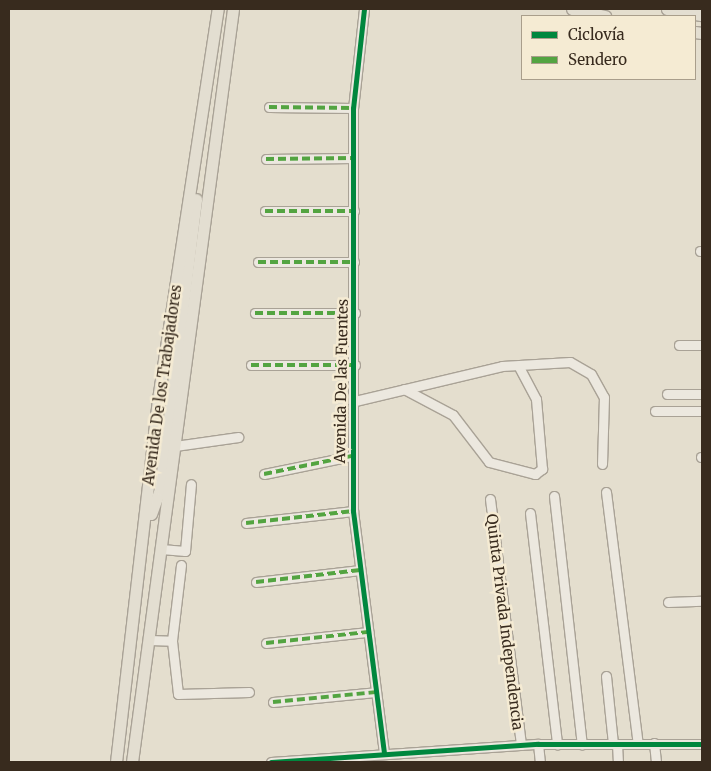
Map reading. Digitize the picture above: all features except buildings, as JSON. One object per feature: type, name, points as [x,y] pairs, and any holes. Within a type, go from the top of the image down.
[{"type":"main road","name":"Avenida De los Trabajadores","points":[[116,762],[146,528],[158,399],[218,9]]},
{"type":"main road","points":[[146,528],[160,489],[224,9]]},
{"type":"main road","points":[[197,281],[200,217],[224,9]]},
{"type":"main road","name":"Avenida De los Trabajadores","points":[[132,762],[233,9]]},
{"type":"main road","points":[[572,9],[600,15]]},
{"type":"main road","points":[[667,9],[702,15]]},
{"type":"street","name":"Avenida De las Fuentes","points":[[364,9],[353,108],[355,313],[352,456],[353,512],[384,753]]},
{"type":"street","points":[[269,107],[353,108]]},
{"type":"street","points":[[266,158],[353,158]]},
{"type":"street","points":[[265,211],[354,211]]},
{"type":"street","points":[[258,262],[354,262]]},
{"type":"street","points":[[255,313],[355,313]]},
{"type":"street","points":[[679,344],[702,345]]},
{"type":"street","points":[[354,401],[518,365],[570,362],[591,374],[604,397],[602,464]]},
{"type":"street","points":[[251,365],[355,365]]},
{"type":"street","points":[[404,389],[453,415],[489,462],[535,474],[542,469],[536,398],[518,365]]},
{"type":"street","points":[[667,394],[702,394]]},
{"type":"street","points":[[655,411],[702,411]]},
{"type":"street","points":[[175,446],[238,438]]},
{"type":"street","points":[[264,474],[352,456]]},
{"type":"street","points":[[161,549],[185,551],[191,484]]},
{"type":"street","points":[[606,492],[638,744]]},
{"type":"street","points":[[554,496],[582,744]]},
{"type":"street","name":"Quinta Privada Independencia","points":[[490,499],[521,745]]},
{"type":"street","points":[[246,523],[353,512]]},
{"type":"street","points":[[530,513],[556,744]]},
{"type":"street","points":[[181,565],[172,642],[178,694],[248,692]]},
{"type":"street","points":[[256,582],[360,570]]},
{"type":"street","points":[[668,602],[702,601]]},
{"type":"street","points":[[266,643],[368,632]]},
{"type":"street","points":[[149,640],[172,642]]},
{"type":"street","points":[[606,676],[618,762]]},
{"type":"street","points":[[273,702],[376,692]]},
{"type":"street","points":[[538,744],[540,762]]},
{"type":"street","points":[[271,762],[372,758],[384,753],[538,744],[702,744]]},
{"type":"street","points":[[654,744],[656,762]]},
{"type":"marked path","points":[[269,107],[353,108]]},
{"type":"marked path","points":[[266,159],[353,158]]},
{"type":"marked path","points":[[265,211],[354,211]]},
{"type":"marked path","points":[[258,262],[354,262]]},
{"type":"marked path","points":[[255,313],[355,313]]},
{"type":"marked path","points":[[251,365],[355,365]]},
{"type":"marked path","points":[[264,474],[352,456]]},
{"type":"marked path","points":[[246,523],[353,511]]},
{"type":"marked path","points":[[256,582],[360,570]]},
{"type":"marked path","points":[[266,643],[368,632]]},
{"type":"marked path","points":[[273,702],[376,692]]},
{"type":"cycle path","points":[[364,9],[353,108],[353,511],[384,753]]},
{"type":"cycle path","points":[[271,762],[538,744],[702,744]]}]
